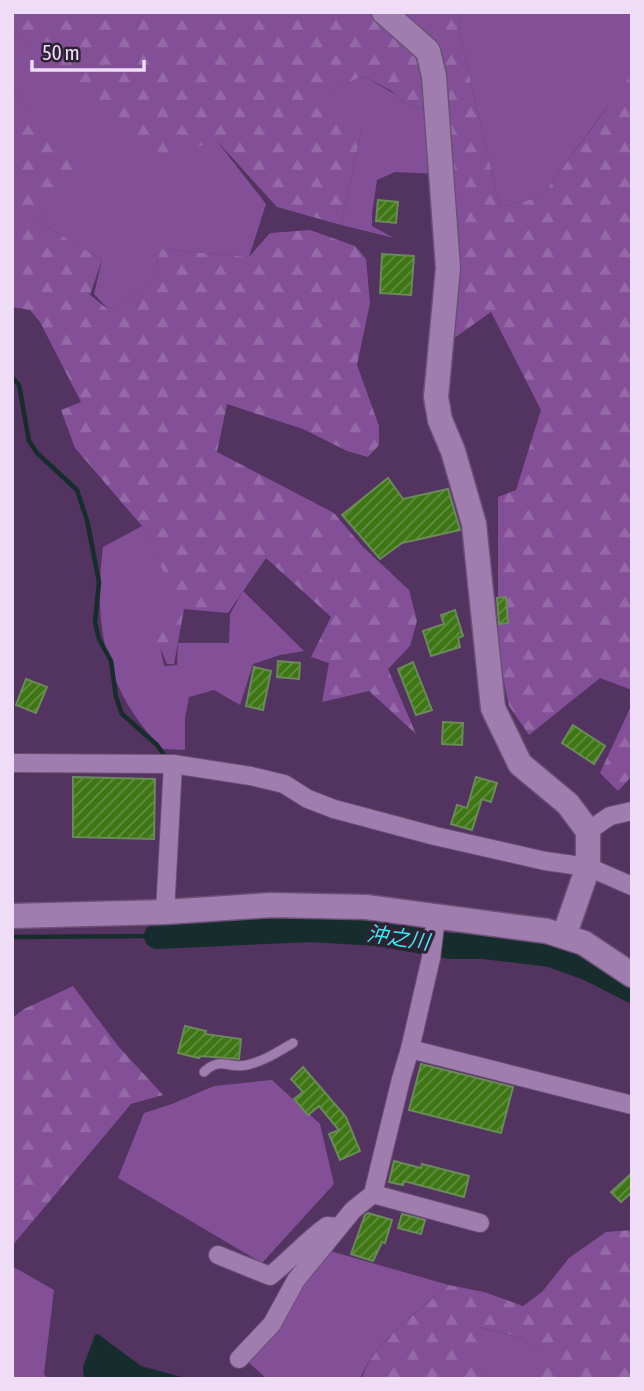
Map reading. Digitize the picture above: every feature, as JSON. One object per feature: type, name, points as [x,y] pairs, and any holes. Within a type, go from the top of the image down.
[{"type":"street","points":[[384,12],[428,51],[434,76],[449,268],[436,397],[440,419],[457,463],[474,524],[494,708],[520,764],[568,804],[588,831],[588,867],[564,936]]},
{"type":"street","points":[[12,763],[173,764],[251,776],[284,784],[308,799],[334,809],[435,836],[545,861],[588,867],[632,886]]},
{"type":"street","points":[[165,912],[173,764]]},
{"type":"street","points":[[588,831],[610,816],[632,811]]},
{"type":"street","points":[[12,916],[165,912],[271,905],[366,907],[521,926],[564,936],[584,943],[632,975]]},
{"type":"street","points":[[239,1359],[272,1324],[296,1280],[339,1227],[353,1210],[373,1194],[431,958],[436,917]]},
{"type":"street","points":[[410,1049],[632,1105]]},
{"type":"street","points":[[373,1194],[481,1223]]},
{"type":"street","points":[[218,1255],[270,1276],[327,1226],[339,1227]]},
{"type":"lane","points":[[204,1072],[211,1065],[221,1063],[242,1066],[262,1061],[293,1043]]},
{"type":"green space","points":[[12,12],[461,12],[459,31],[500,207],[541,197],[632,74],[632,690],[600,678],[529,735],[509,706],[498,653],[498,497],[516,490],[541,410],[491,312],[443,346],[427,111],[406,104],[392,91],[363,76],[308,101],[331,119],[362,128],[341,225],[277,207],[217,141],[151,160],[12,32]]},
{"type":"green space","points":[[461,12],[632,12],[632,79],[605,110],[541,197],[500,207],[459,31]]},
{"type":"green space","points":[[12,32],[76,90],[217,141],[266,204],[249,257],[161,249],[149,286],[109,310],[94,294],[102,260],[35,219],[78,166],[12,88]]},
{"type":"green space","points":[[363,76],[395,94],[406,104],[427,111],[438,174],[395,172],[377,180],[372,226],[394,238],[341,225],[362,128],[330,123],[307,101]]},
{"type":"green space","points":[[12,88],[79,166],[35,219],[102,260],[90,295],[109,310],[149,286],[161,249],[249,257],[270,233],[310,230],[355,246],[366,259],[370,303],[357,365],[379,426],[379,445],[368,457],[347,451],[303,429],[227,404],[217,452],[334,513],[362,546],[409,590],[417,621],[410,646],[388,669],[416,734],[369,691],[322,702],[329,663],[311,657],[331,617],[266,558],[228,613],[184,609],[174,664],[167,664],[156,637],[177,601],[142,526],[75,448],[61,410],[81,402],[40,322],[30,310],[12,307]]},
{"type":"green space","points":[[142,526],[179,604],[158,635],[164,666],[177,665],[178,643],[229,643],[230,614],[243,591],[304,651],[253,664],[240,705],[214,690],[189,697],[185,718],[185,750],[163,749],[143,727],[116,681],[102,630],[100,576],[103,547]]},
{"type":"green space","points":[[632,704],[632,776],[618,791],[600,773]]},
{"type":"green space","points":[[73,986],[118,1046],[163,1095],[131,1104],[12,1246],[12,1018],[24,1009]]},
{"type":"green space","points":[[272,1080],[320,1124],[334,1184],[262,1263],[118,1178],[144,1113],[214,1086]]},
{"type":"green space","points":[[632,1230],[632,1379],[539,1379],[540,1350],[518,1337],[480,1327],[486,1379],[362,1379],[367,1366],[386,1340],[449,1285],[484,1292],[523,1306],[542,1292],[569,1258],[606,1232]]},
{"type":"green space","points":[[330,1251],[449,1285],[387,1339],[376,1351],[360,1379],[267,1379],[248,1362],[298,1290]]},
{"type":"green space","points":[[12,1266],[54,1290],[44,1374],[48,1379],[12,1379]]},
{"type":"green space","points":[[479,1327],[518,1337],[540,1350],[545,1379],[486,1379]]},
{"type":"shaded area","points":[[98,1334],[141,1366],[189,1379],[84,1379],[83,1367],[95,1335]]},
{"type":"building","points":[[378,200],[398,202],[396,223],[376,221]]},
{"type":"building","points":[[382,254],[414,256],[411,295],[380,293]]},
{"type":"building","points":[[388,478],[403,499],[448,489],[460,530],[402,543],[380,559],[342,515]]},
{"type":"building","points":[[506,597],[508,623],[499,624],[497,598]]},
{"type":"building","points":[[455,610],[463,636],[458,638],[460,647],[431,656],[423,631],[444,624],[441,615]]},
{"type":"building","points":[[278,661],[300,663],[299,679],[277,677]]},
{"type":"building","points":[[413,662],[432,710],[416,715],[398,669]]},
{"type":"building","points":[[254,667],[271,671],[263,710],[246,706]]},
{"type":"building","points":[[26,679],[47,687],[36,713],[16,705]]},
{"type":"building","points":[[443,722],[463,723],[462,745],[442,744]]},
{"type":"building","points":[[573,725],[605,746],[594,764],[562,743]]},
{"type":"building","points":[[73,777],[155,779],[154,839],[73,837]]},
{"type":"building","points":[[476,777],[497,783],[491,802],[482,799],[472,830],[451,824],[457,805],[467,808]]},
{"type":"building","points":[[185,1026],[206,1031],[205,1034],[241,1039],[239,1059],[199,1058],[178,1053]]},
{"type":"building","points":[[421,1064],[513,1087],[501,1133],[409,1110]]},
{"type":"building","points":[[303,1067],[346,1117],[360,1151],[340,1160],[329,1134],[339,1130],[319,1106],[308,1115],[294,1099],[303,1092],[291,1079]]},
{"type":"building","points":[[394,1161],[421,1168],[422,1164],[469,1176],[464,1197],[404,1181],[403,1185],[389,1182]]},
{"type":"building","points":[[632,1173],[632,1192],[621,1202],[611,1192]]},
{"type":"building","points":[[368,1213],[392,1220],[385,1243],[382,1242],[373,1261],[351,1254]]},
{"type":"building","points":[[402,1214],[425,1220],[421,1234],[398,1228]]},
{"type":"waterway","points":[[12,377],[19,385],[29,441],[37,453],[77,490],[87,520],[99,582],[95,622],[99,639],[111,661],[116,697],[122,714],[157,745],[166,758]]},
{"type":"waterway","points":[[12,937],[157,936],[157,920]]},
{"type":"waterway","name":"沖之川","points":[[157,936],[310,929],[378,933],[450,946],[484,946],[551,954],[589,968],[632,990]]}]
